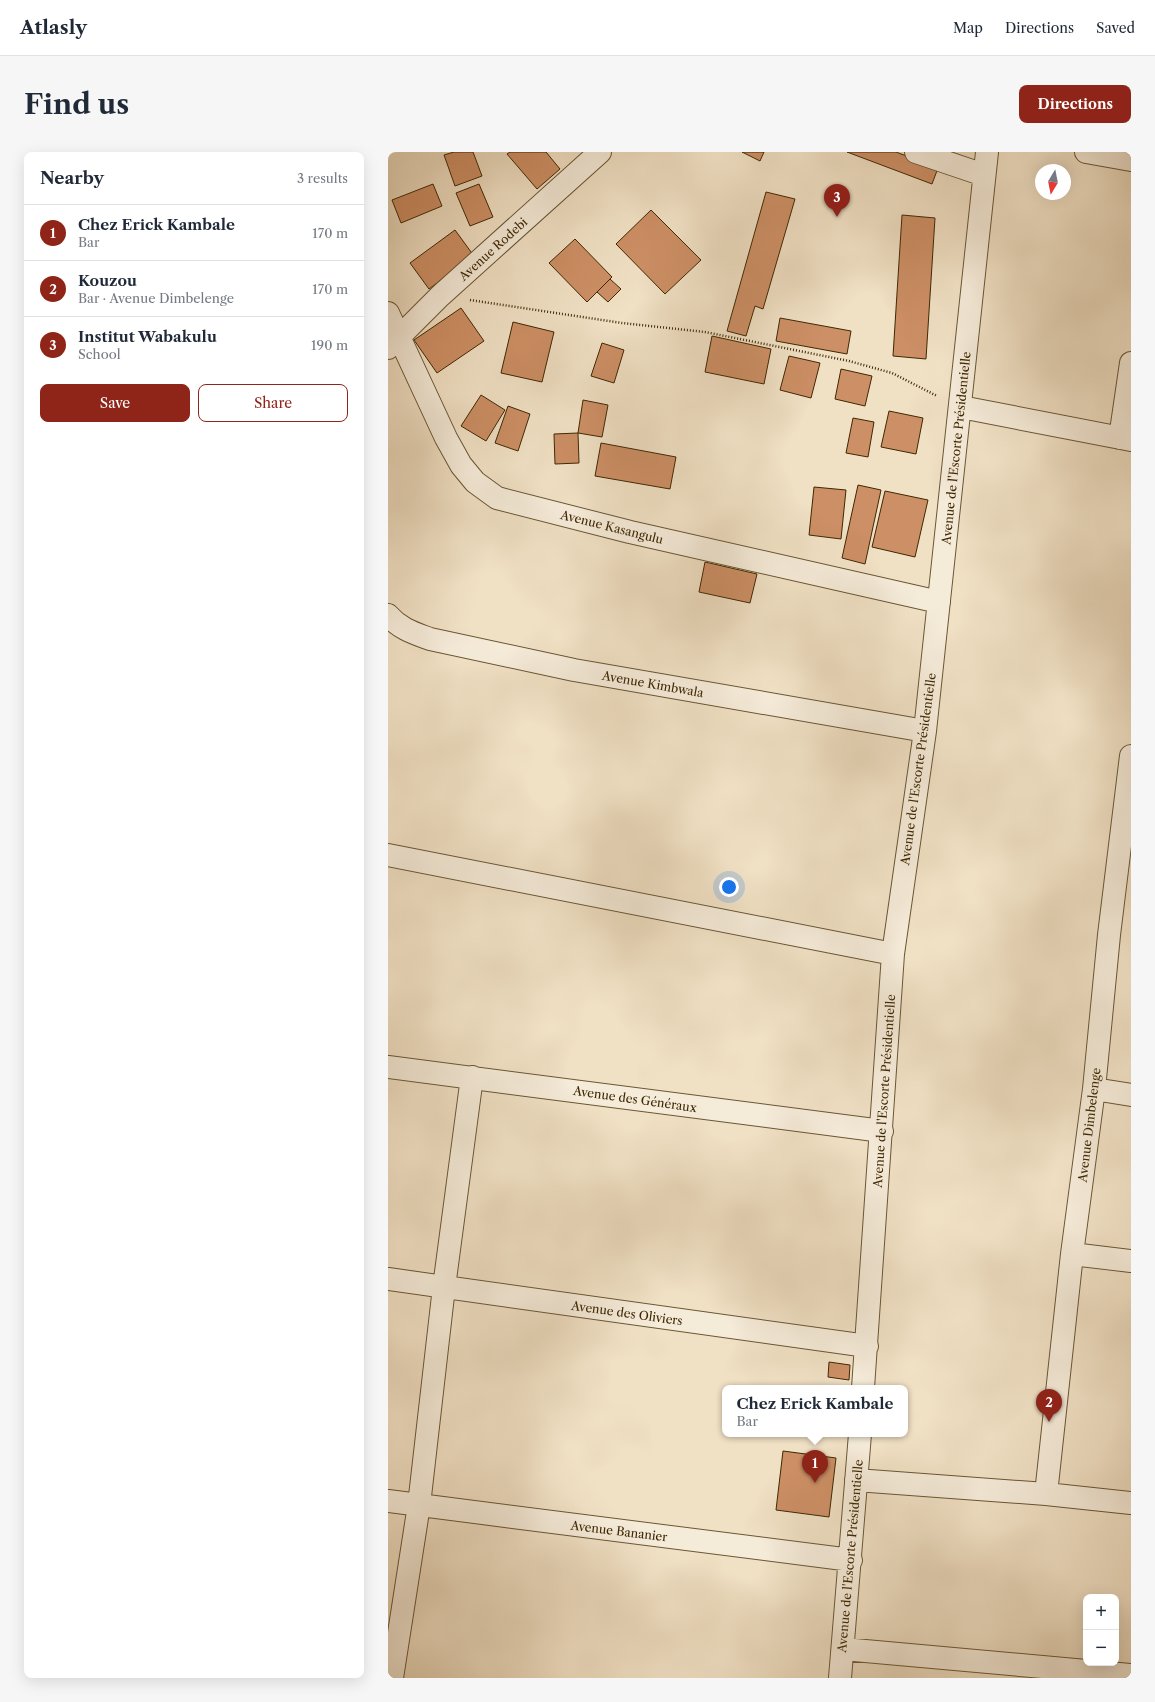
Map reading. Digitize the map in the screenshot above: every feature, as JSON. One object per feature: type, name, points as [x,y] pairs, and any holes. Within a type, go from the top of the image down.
[{"type":"street","name":"Avenue Rodebi","points":[[394,342],[440,296],[600,152]]},
{"type":"street","points":[[916,152],[984,175]]},
{"type":"street","name":"Avenue de l'Escorte Présidentielle","points":[[864,1385],[893,954],[925,732],[961,407],[987,152]]},
{"type":"street","points":[[1086,152],[1131,160]]},
{"type":"street","name":"Avenue Kasangulu","points":[[388,313],[394,342],[461,465],[475,482],[497,498],[630,532],[939,602]]},
{"type":"street","points":[[961,407],[1125,439],[1131,363]]},
{"type":"street","name":"Avenue Kimbwala","points":[[388,616],[395,624],[407,631],[430,639],[461,646],[574,670],[925,732]]},
{"type":"street","name":"Avenue Dimbelenge","points":[[1046,1494],[1072,1254],[1094,1089],[1109,935],[1131,756]]},
{"type":"street","points":[[388,855],[893,954]]},
{"type":"street","name":"Avenue des Généraux","points":[[388,1067],[882,1131]]},
{"type":"street","points":[[392,1678],[419,1505],[444,1287],[472,1077]]},
{"type":"street","points":[[1094,1089],[1131,1095]]},
{"type":"street","points":[[1072,1254],[1131,1261]]},
{"type":"street","name":"Avenue des Oliviers","points":[[388,1279],[867,1346]]},
{"type":"street","name":"Avenue de l'Escorte Présidentielle","points":[[840,1678],[851,1560],[860,1437]]},
{"type":"street","points":[[856,1480],[1046,1494],[1131,1503]]},
{"type":"street","name":"Avenue Bananier","points":[[388,1501],[851,1560]]},
{"type":"street","points":[[843,1649],[1131,1675]]},
{"type":"path","points":[[440,296],[622,323],[705,332],[849,361],[892,374],[961,407]]},
{"type":"building","points":[[454,152],[473,152],[482,176],[455,186],[444,155]]},
{"type":"building","points":[[510,152],[546,152],[560,169],[537,189],[507,154]]},
{"type":"building","points":[[742,152],[764,152],[760,161]]},
{"type":"building","points":[[847,152],[896,152],[938,168],[932,184]]},
{"type":"building","points":[[433,184],[442,206],[401,223],[392,200]]},
{"type":"building","points":[[479,184],[493,217],[470,226],[456,193]]},
{"type":"building","points":[[766,192],[795,199],[763,309],[755,306],[746,336],[727,331]]},
{"type":"building","points":[[651,210],[701,260],[665,294],[616,244]]},
{"type":"building","points":[[902,215],[935,218],[926,359],[893,356]]},
{"type":"building","points":[[455,230],[474,256],[429,289],[410,263]]},
{"type":"building","points":[[575,239],[612,277],[587,302],[549,263]]},
{"type":"building","points":[[610,279],[621,289],[608,302],[597,292]]},
{"type":"building","points":[[461,308],[484,341],[437,373],[414,340]]},
{"type":"building","points":[[780,318],[851,331],[847,354],[776,341]]},
{"type":"building","points":[[513,322],[554,332],[542,382],[501,373]]},
{"type":"building","points":[[712,336],[771,349],[764,384],[705,372]]},
{"type":"building","points":[[602,343],[624,350],[614,383],[591,376]]},
{"type":"building","points":[[789,356],[820,363],[811,398],[780,390]]},
{"type":"building","points":[[841,369],[872,376],[865,406],[835,399]]},
{"type":"building","points":[[481,395],[505,410],[486,441],[461,426]]},
{"type":"building","points":[[583,400],[608,405],[602,437],[578,433]]},
{"type":"building","points":[[508,406],[530,414],[518,451],[495,443]]},
{"type":"building","points":[[889,411],[923,418],[916,454],[881,447]]},
{"type":"building","points":[[853,418],[874,422],[868,457],[846,453]]},
{"type":"building","points":[[578,433],[579,463],[555,464],[554,434]]},
{"type":"building","points":[[601,443],[676,457],[670,489],[595,476]]},
{"type":"building","points":[[858,485],[881,490],[865,564],[842,558]]},
{"type":"building","points":[[814,487],[846,490],[841,539],[809,535]]},
{"type":"building","points":[[885,491],[928,500],[915,557],[872,547]]},
{"type":"building","points":[[705,562],[757,574],[750,603],[699,592]]},
{"type":"building","points":[[829,1362],[850,1365],[849,1380],[828,1377]]},
{"type":"building","points":[[783,1451],[836,1458],[829,1517],[776,1510]]},
{"type":"place","name":"Institut Wabakulu","points":[[837,217]]},
{"type":"place","name":"Kouzou","points":[[1049,1422]]},
{"type":"place","name":"Chez Erick Kambale","points":[[815,1483]]}]
